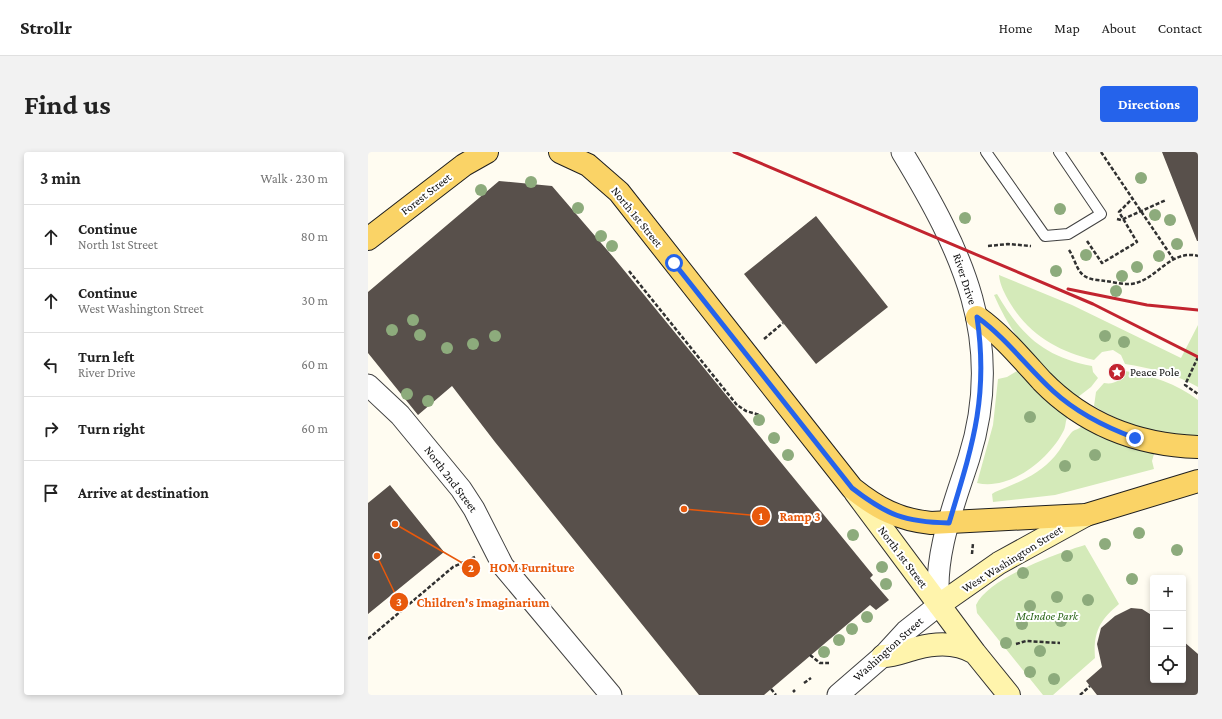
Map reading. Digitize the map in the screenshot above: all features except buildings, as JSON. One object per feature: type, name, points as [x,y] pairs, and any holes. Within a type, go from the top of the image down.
[{"type":"main road","name":"Forest Street","points":[[368,239],[464,165],[487,152]]},
{"type":"main road","name":"North 1st Street","points":[[560,152],[588,165],[619,192],[852,488],[975,653],[1010,695]]},
{"type":"main road","points":[[977,317],[1001,336],[1054,392],[1090,418],[1114,430],[1140,439],[1172,445],[1198,446]]},
{"type":"main road","name":"West Washington Street","points":[[940,605],[999,563],[1086,515],[1198,481]]},
{"type":"main road","name":"West Washington Street","points":[[852,488],[873,504],[894,515],[920,522],[949,523],[1086,515]]},
{"type":"main road","points":[[883,656],[938,644],[963,647],[975,653]]},
{"type":"street","name":"River Drive","points":[[906,154],[954,246],[968,281],[977,317],[982,370],[980,410],[969,457],[949,523],[938,573],[940,605]]},
{"type":"street","name":"North 2nd Street","points":[[368,385],[400,415],[461,489],[474,509],[492,545],[510,574],[611,695]]},
{"type":"street","name":"Washington Street","points":[[838,695],[883,656],[906,630],[940,605]]},
{"type":"lane","points":[[986,152],[1044,236],[1068,234],[1101,214],[1059,152]]},
{"type":"path","points":[[1101,152],[1140,212],[1174,260]]},
{"type":"path","points":[[1121,220],[1166,200]]},
{"type":"path","points":[[1065,246],[1084,276],[1091,279],[1130,284],[1139,282],[1174,260],[1186,255],[1198,256]]},
{"type":"path","points":[[629,271],[737,405],[746,411],[760,415]]},
{"type":"path","points":[[762,341],[783,323]]},
{"type":"path","points":[[1198,357],[1185,385],[1198,394]]},
{"type":"path","points":[[368,639],[453,567],[481,554],[492,545]]},
{"type":"path","points":[[966,551],[972,547]]},
{"type":"path","points":[[1016,644],[1026,640],[1060,643]]},
{"type":"path","points":[[810,655],[817,662],[829,663]]},
{"type":"path","points":[[804,683],[811,678]]},
{"type":"path","points":[[1080,695],[1090,686]]},
{"type":"path","points":[[771,689],[776,695]]},
{"type":"green space","points":[[999,275],[1072,305],[1181,358],[1198,325],[1198,387],[1181,378],[1163,372],[1125,364],[1121,355],[1113,350],[1102,352],[1094,360],[1081,357],[1057,347],[1036,333],[1026,324],[1010,303],[1000,283]]},
{"type":"green space","points":[[997,294],[1015,321],[1036,342],[1060,357],[1092,366],[1093,372],[1098,378],[1091,387],[1078,397],[1052,377],[1028,352],[1018,339],[994,295]]},
{"type":"green space","points":[[1017,371],[1042,396],[1068,416],[1065,428],[1058,441],[1049,452],[1028,470],[1003,482],[990,484],[977,483],[993,425],[998,379],[1007,377]]},
{"type":"green space","points":[[1125,371],[1163,381],[1181,389],[1198,400],[1198,439],[1144,428],[1120,419],[1094,406],[1096,392],[1104,383],[1111,383],[1120,379]]},
{"type":"green space","points":[[1083,425],[1117,442],[1154,454],[1152,461],[1154,469],[1055,495],[993,502],[992,494],[1027,478],[1049,463],[1072,432]]},
{"type":"green space","name":"McIndoe Park","points":[[1085,545],[1119,604],[1112,610],[1099,627],[1095,641],[1095,658],[1053,695],[1043,695],[977,613],[976,605],[983,595],[994,585],[1009,576],[1042,560]]},
{"type":"railway","points":[[734,152],[1093,304],[1198,357]]},
{"type":"railway","points":[[1068,289],[1147,305],[1198,310]]},
{"type":"place","name":"Peace Pole","points":[[1117,372]]},
{"type":"place","name":"Ramp 3","points":[[684,509]]},
{"type":"place","name":"HOM Furniture","points":[[395,524]]},
{"type":"place","name":"Children's Imaginarium","points":[[377,556]]},
{"type":"route","points":[[674,263],[852,488],[886,512],[920,522],[949,523],[969,457],[980,410],[982,370],[981,346],[977,317],[1001,336],[1026,364],[1063,400],[1097,422],[1135,438]]}]
